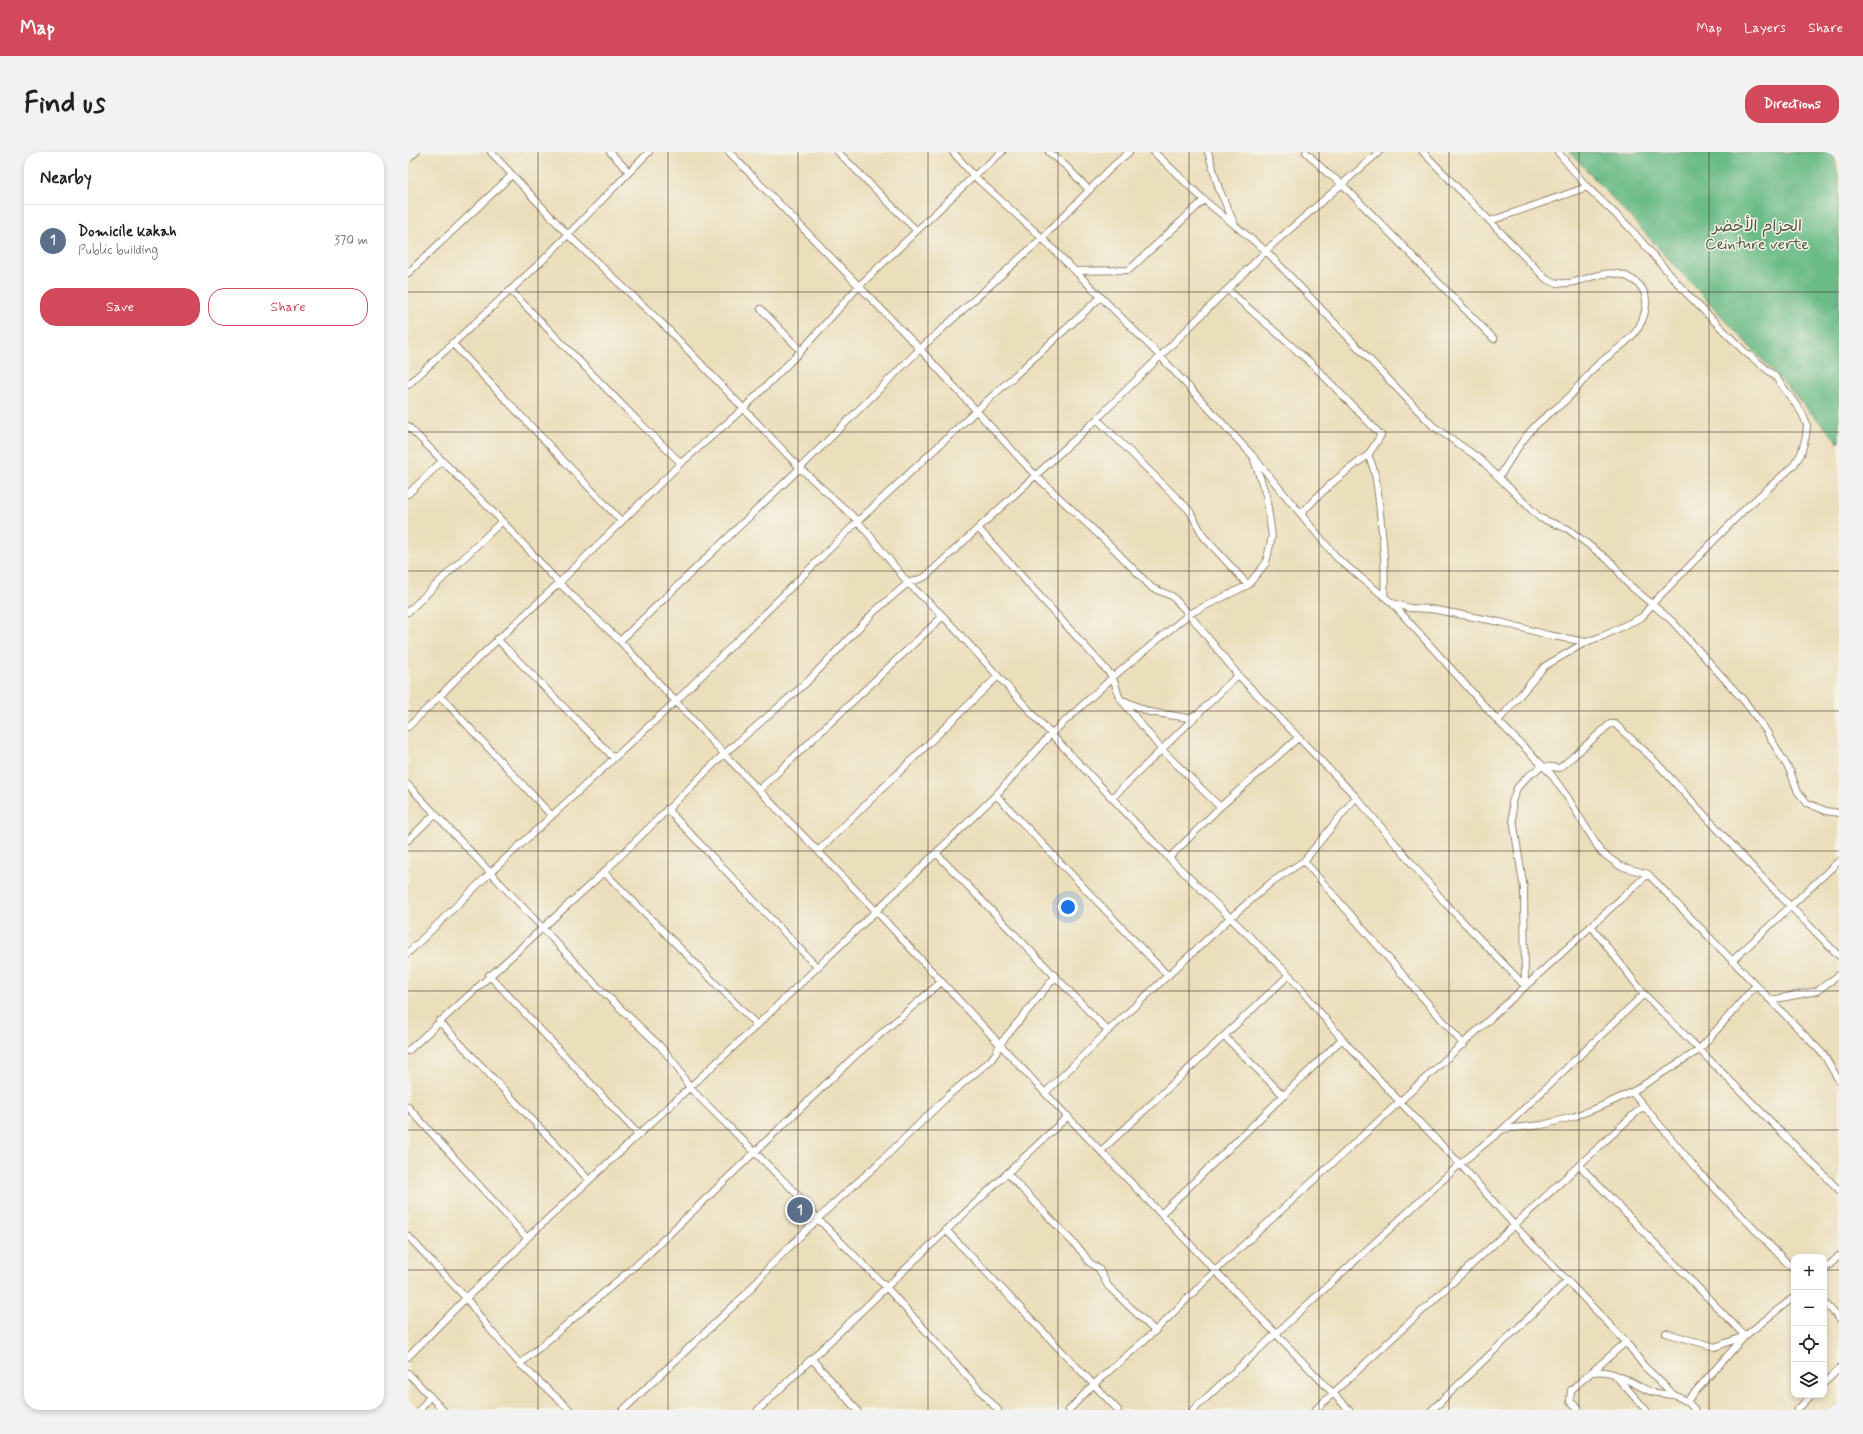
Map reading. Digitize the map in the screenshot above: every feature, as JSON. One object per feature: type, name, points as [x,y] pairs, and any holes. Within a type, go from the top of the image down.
[{"type":"street","points":[[408,159],[416,152]]},
{"type":"street","points":[[491,152],[568,235],[668,329],[800,468],[858,521],[908,583],[943,616],[1051,734],[1169,858],[1289,975],[1342,1039],[1460,1164],[1514,1225],[1626,1342],[1644,1366],[1674,1395]]},
{"type":"street","points":[[610,152],[628,171]]},
{"type":"street","points":[[408,384],[568,235],[628,171],[649,152]]},
{"type":"street","points":[[729,152],[858,287],[920,349],[1035,475],[1114,549],[1152,588],[1172,596],[1189,614],[1238,675],[1356,797],[1446,904],[1525,986]]},
{"type":"street","points":[[838,152],[917,231]]},
{"type":"street","points":[[953,152],[974,176],[1042,238],[1101,297],[1122,321],[1160,356],[1252,455],[1337,558],[1392,603],[1498,721],[1551,774],[1568,798],[1600,852],[1620,866],[1648,874],[1824,1055],[1839,1081]]},
{"type":"street","points":[[408,727],[497,639],[559,583],[682,463],[743,408],[801,351],[858,287],[974,176],[1002,152]]},
{"type":"street","points":[[1049,152],[1067,167],[1089,190]]},
{"type":"street","points":[[620,641],[800,468],[920,349],[1042,238],[1129,152]]},
{"type":"street","points":[[1154,152],[1204,200],[1266,251],[1432,426],[1480,459],[1540,518],[1568,529],[1612,563],[1627,583],[1672,621],[1744,702],[1765,729],[1781,754],[1790,771],[1798,792],[1807,804],[1826,811],[1839,813]]},
{"type":"street","points":[[1208,152],[1235,227]]},
{"type":"street","points":[[1306,152],[1327,173],[1341,183],[1494,339]]},
{"type":"street","points":[[408,1050],[604,872],[724,754],[806,683],[875,611],[908,583],[925,577],[1097,419],[1266,251],[1341,183],[1379,152]]},
{"type":"street","points":[[1423,152],[1542,276],[1551,282],[1568,284],[1599,274],[1620,274],[1638,283],[1642,288],[1646,301],[1642,320],[1632,336],[1622,347],[1597,366],[1566,400],[1536,425],[1524,439],[1499,477]]},
{"type":"street","points":[[1498,721],[1544,666],[1586,642],[1603,636],[1642,617],[1652,604],[1745,509],[1793,466],[1801,454],[1806,436],[1806,425],[1802,413],[1775,376],[1745,352],[1686,293],[1629,227],[1587,187],[1558,152]]},
{"type":"street","points":[[408,273],[512,175]]},
{"type":"street","points":[[1490,221],[1587,187]]},
{"type":"street","points":[[1075,271],[1129,270],[1204,200]]},
{"type":"street","points":[[510,290],[638,421],[682,463]]},
{"type":"street","points":[[1228,290],[1312,364],[1382,435],[1368,455],[1333,480],[1318,494],[1301,514]]},
{"type":"street","points":[[408,953],[491,872],[676,701],[858,521],[1101,297]]},
{"type":"street","points":[[761,309],[801,351]]},
{"type":"street","points":[[452,343],[621,521]]},
{"type":"street","points":[[1097,419],[1189,510],[1204,537],[1248,585]]},
{"type":"street","points":[[408,426],[502,521],[559,583],[620,641],[724,754],[876,911],[1045,1093],[1162,1213],[1349,1410]]},
{"type":"street","points":[[408,1357],[466,1298],[517,1250],[527,1238],[757,1025],[876,911],[996,795],[1051,734],[1113,677],[1189,614],[1248,585],[1266,563],[1272,536],[1266,495],[1252,455]]},
{"type":"street","points":[[1368,455],[1374,466],[1385,558],[1384,596]]},
{"type":"street","points":[[408,494],[442,461]]},
{"type":"street","points":[[408,612],[502,521]]},
{"type":"street","points":[[978,528],[1113,677],[1120,696],[1162,750],[1220,807]]},
{"type":"street","points":[[1392,603],[1410,608],[1431,609],[1500,622],[1548,635],[1586,642]]},
{"type":"street","points":[[759,790],[943,616]]},
{"type":"street","points":[[497,639],[614,758]]},
{"type":"street","points":[[1112,798],[1238,675]]},
{"type":"street","points":[[818,851],[998,676]]},
{"type":"street","points":[[440,696],[552,816]]},
{"type":"street","points":[[1124,700],[1149,712],[1189,718],[1198,714]]},
{"type":"street","points":[[1525,986],[1524,889],[1512,820],[1512,802],[1517,788],[1527,777],[1542,766],[1560,768],[1610,724],[1615,724],[1652,758],[1790,906],[1839,956]]},
{"type":"street","points":[[1169,858],[1220,807],[1298,738]]},
{"type":"street","points":[[408,785],[598,987],[660,1046],[676,1065],[689,1087],[756,1152],[796,1193],[818,1219],[886,1287],[998,1410]]},
{"type":"street","points":[[996,795],[1168,976]]},
{"type":"street","points":[[1045,1093],[1108,1031],[1230,918],[1273,881],[1304,861],[1356,797]]},
{"type":"street","points":[[667,809],[817,967]]},
{"type":"street","points":[[408,840],[435,814]]},
{"type":"street","points":[[936,853],[1108,1031]]},
{"type":"street","points":[[1304,861],[1464,1045]]},
{"type":"street","points":[[1732,961],[1839,861]]},
{"type":"street","points":[[604,872],[757,1025]]},
{"type":"street","points":[[1069,1410],[1093,1385],[1155,1331],[1216,1270],[1464,1045],[1525,986],[1592,927],[1648,874]]},
{"type":"street","points":[[1592,927],[1644,994],[1839,1190]]},
{"type":"street","points":[[1771,1000],[1817,991],[1839,974]]},
{"type":"street","points":[[1101,1151],[1289,975]]},
{"type":"street","points":[[489,976],[638,1134]]},
{"type":"street","points":[[623,1410],[746,1294],[771,1265],[818,1219],[928,1117],[950,1094],[990,1061],[1000,1044],[1055,977]]},
{"type":"street","points":[[520,1364],[642,1260],[855,1056],[941,982]]},
{"type":"street","points":[[1503,1129],[1542,1125],[1604,1105],[1632,1092],[1699,1050],[1756,986]]},
{"type":"street","points":[[1193,1410],[1460,1164],[1503,1129],[1644,994]]},
{"type":"street","points":[[439,1021],[589,1180]]},
{"type":"street","points":[[1225,1036],[1284,1096]]},
{"type":"street","points":[[1162,1213],[1342,1039]]},
{"type":"street","points":[[1632,1092],[1699,1172],[1791,1267]]},
{"type":"street","points":[[408,1106],[527,1238]]},
{"type":"street","points":[[1316,1410],[1643,1106]]},
{"type":"street","points":[[758,1410],[946,1230],[1068,1116]]},
{"type":"street","points":[[1579,1165],[1746,1336]]},
{"type":"street","points":[[1007,1173],[1082,1252],[1089,1262],[1099,1269],[1108,1286],[1155,1331]]},
{"type":"street","points":[[946,1230],[1118,1410]]},
{"type":"street","points":[[409,1238],[466,1298],[487,1326],[520,1364],[570,1410]]},
{"type":"street","points":[[1827,1267],[1839,1256]]},
{"type":"street","points":[[1432,1410],[1568,1280]]},
{"type":"street","points":[[1687,1400],[1746,1336],[1791,1298]]},
{"type":"street","points":[[1827,1305],[1839,1318]]},
{"type":"street","points":[[1666,1333],[1715,1347],[1746,1336]]},
{"type":"street","points":[[1580,1410],[1570,1401],[1571,1390],[1626,1342]]},
{"type":"street","points":[[812,1359],[857,1410]]},
{"type":"street","points":[[1827,1381],[1839,1369]]},
{"type":"street","points":[[1592,1372],[1604,1371],[1625,1377],[1653,1392],[1674,1395],[1687,1400],[1695,1410]]},
{"type":"street","points":[[408,1373],[443,1410]]},
{"type":"street","points":[[1614,1374],[1646,1410]]},
{"type":"street","points":[[420,1410],[430,1396]]},
{"type":"street","points":[[1797,1410],[1809,1398]]},
{"type":"green space","name":"الحزام الأخضر Ceinture verte","points":[[1570,152],[1833,152],[1839,178],[1839,443]]},
{"type":"place","name":"Domicile kakah","points":[[800,1210]]}]
